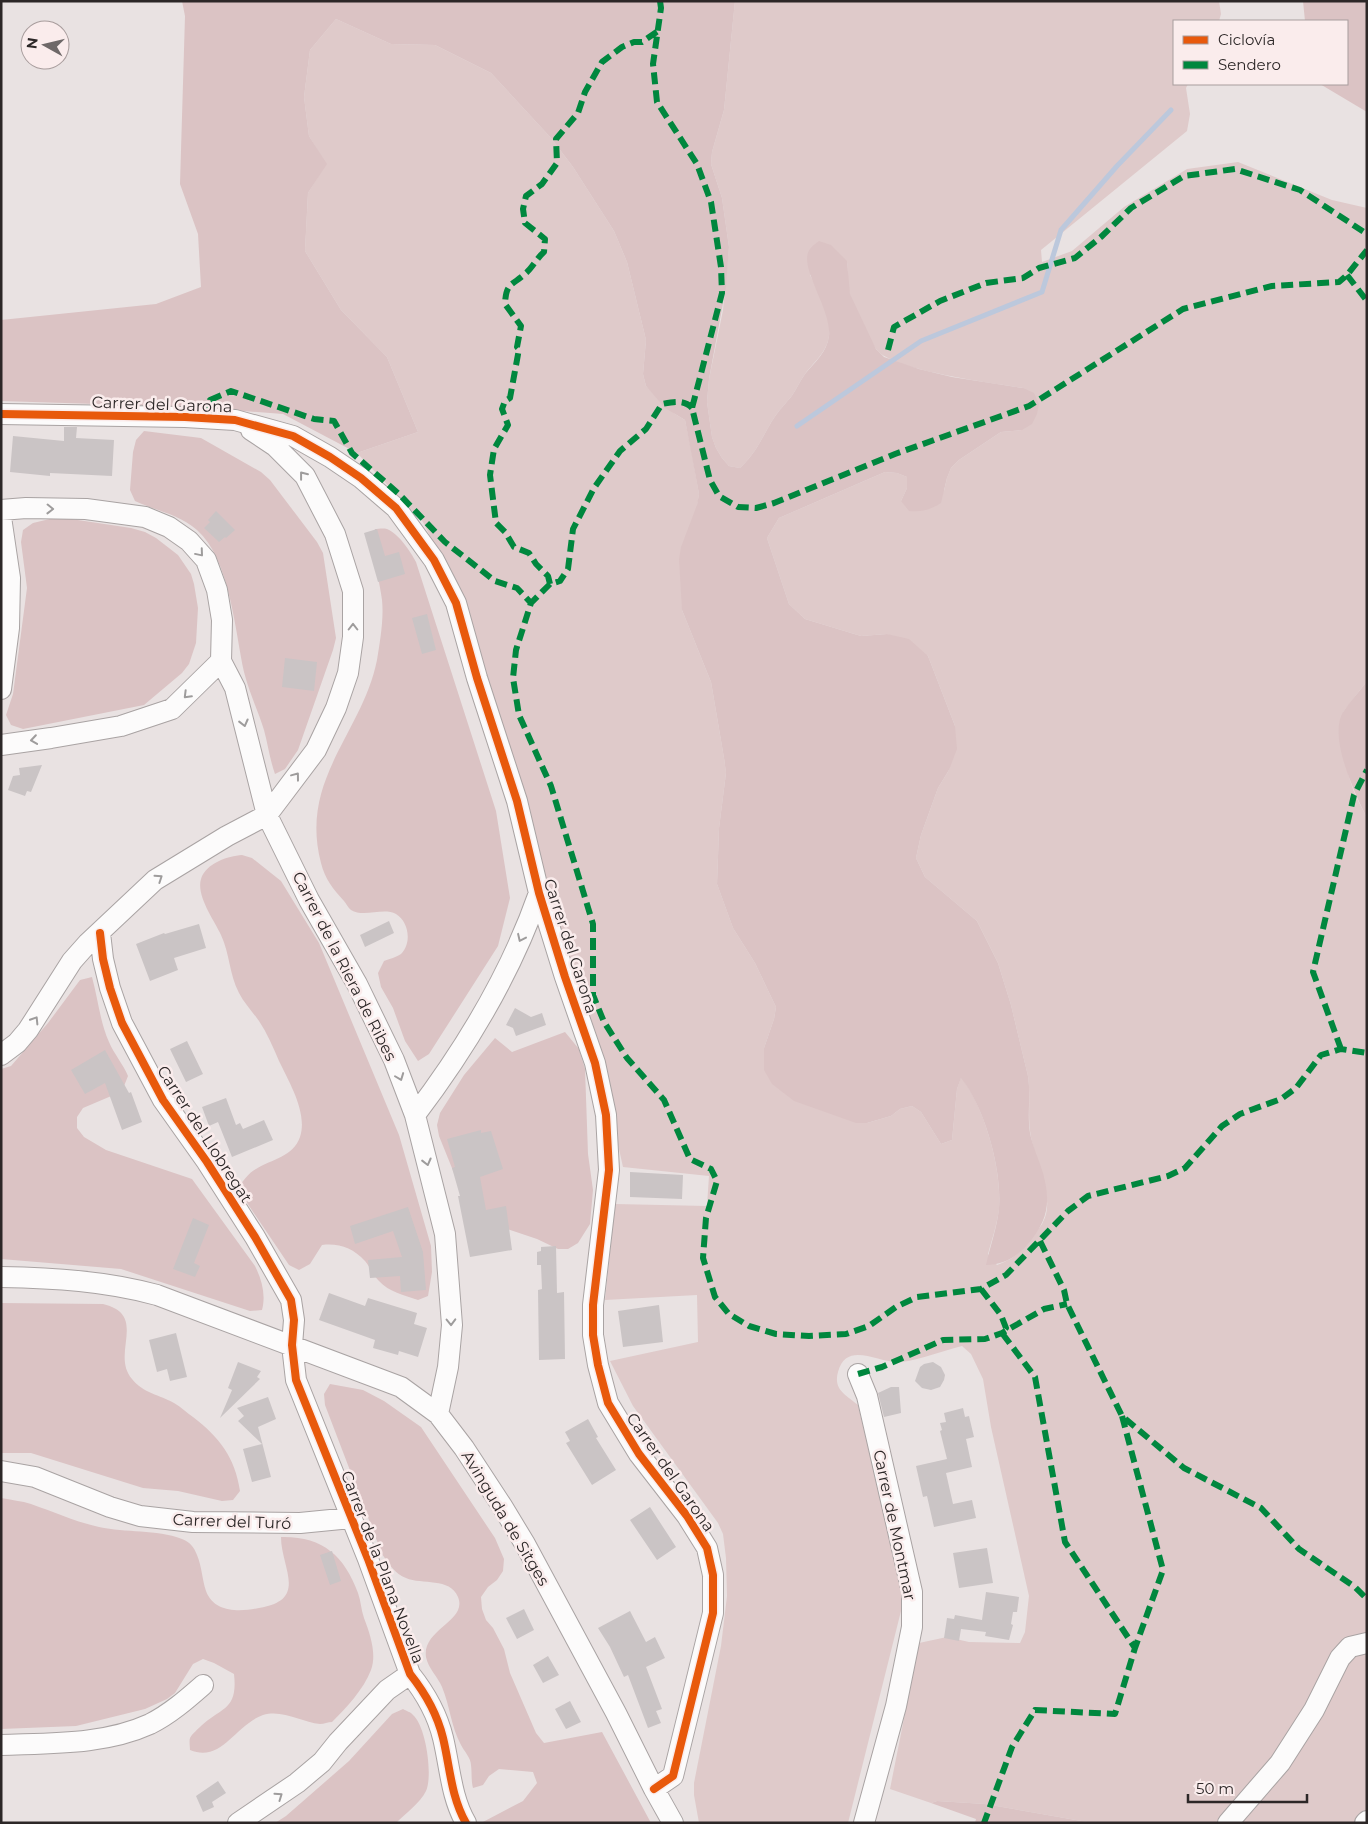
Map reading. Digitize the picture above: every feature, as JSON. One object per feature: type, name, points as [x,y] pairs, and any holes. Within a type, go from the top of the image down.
[{"type":"street","name":"Carrer del Garona","points":[[1,414],[186,416],[235,420],[293,436],[330,457],[361,478],[396,508],[434,560],[456,603],[477,678],[517,801],[539,893],[565,977],[595,1063],[606,1116],[609,1170],[593,1305],[593,1335],[598,1365],[608,1403],[639,1454],[687,1516],[707,1548],[713,1575],[713,1613],[673,1776],[654,1789]]},
{"type":"street","points":[[1,1055],[18,1043],[28,1030],[72,962],[100,932],[155,880],[227,836],[267,815],[316,750],[336,708],[348,673],[353,637],[353,592],[335,534],[305,476],[275,446],[235,420]]},
{"type":"street","points":[[1,510],[26,508],[86,510],[146,517],[169,527],[189,541],[206,560],[217,590],[222,620],[221,661],[172,709],[121,726],[1,745]]},
{"type":"street","points":[[1,517],[10,578],[9,628],[1,689]]},
{"type":"street","name":"Carrer de la Riera de Ribes","points":[[221,661],[235,688],[267,815],[309,900],[357,984],[394,1060],[415,1115],[445,1234],[451,1315],[448,1367],[438,1414]]},
{"type":"street","points":[[415,1115],[449,1067],[486,1008],[529,922],[539,893]]},
{"type":"street","name":"Carrer del Llobregat","points":[[100,932],[103,959],[110,988],[122,1023],[163,1100],[207,1162],[292,1300],[294,1320],[292,1345]]},
{"type":"street","name":"Avinguda de Sitges","points":[[1,1277],[96,1282],[127,1287],[157,1295],[401,1387],[438,1414],[469,1456],[525,1544],[673,1823]]},
{"type":"street","name":"Carrer de la Plana Novella","points":[[292,1345],[296,1380],[368,1559],[410,1674],[433,1706],[443,1738],[449,1773],[460,1813],[466,1823]]},
{"type":"street","name":"Carrer de Montmar","points":[[858,1374],[867,1396],[912,1592],[912,1626],[896,1706],[864,1823]]},
{"type":"street","name":"Carrer del Turó","points":[[1,1470],[35,1477],[110,1507],[140,1516],[193,1522],[300,1523],[351,1518]]},
{"type":"street","points":[[1228,1823],[1280,1763],[1314,1710],[1340,1658],[1350,1647],[1367,1643]]},
{"type":"street","points":[[238,1823],[298,1783],[322,1762],[338,1742],[387,1690],[410,1674]]},
{"type":"street","points":[[1,1745],[84,1741],[126,1733],[158,1719],[204,1685]]},
{"type":"shaded area","points":[[182,1],[735,1],[724,110],[712,152],[711,164],[722,198],[729,247],[726,287],[709,379],[707,402],[712,437],[722,458],[729,466],[740,468],[747,461],[771,422],[826,347],[829,325],[811,277],[807,257],[811,248],[819,241],[831,245],[847,261],[850,294],[876,349],[884,357],[919,369],[952,377],[1023,388],[1034,393],[1039,404],[1032,424],[1022,430],[1001,432],[959,460],[951,468],[941,503],[926,510],[909,511],[901,501],[907,488],[907,477],[897,473],[885,472],[779,518],[767,538],[789,604],[805,619],[861,636],[887,634],[909,639],[928,656],[955,726],[957,749],[949,770],[938,788],[921,835],[916,858],[925,877],[977,921],[998,963],[1011,1005],[1028,1076],[1030,1133],[1043,1173],[1047,1193],[1044,1219],[1035,1235],[1019,1253],[1004,1262],[986,1265],[999,1208],[998,1176],[995,1158],[984,1122],[970,1091],[961,1078],[957,1089],[952,1140],[941,1144],[921,1112],[912,1106],[900,1109],[891,1116],[867,1123],[856,1123],[794,1101],[772,1084],[764,1070],[764,1048],[776,1007],[755,963],[733,928],[717,884],[719,828],[726,773],[711,682],[682,610],[679,559],[681,547],[697,505],[699,494],[685,420],[665,408],[646,386],[643,374],[646,340],[627,262],[614,231],[573,167],[551,138],[491,73],[435,45],[391,44],[336,19],[310,50],[304,97],[309,136],[327,164],[308,193],[305,251],[341,310],[387,357],[418,432],[357,453],[283,414],[191,407],[1,401],[1,320],[156,304],[201,287],[198,234],[180,184],[185,16]]},
{"type":"shaded area","points":[[735,1],[1219,1],[1221,14],[1219,20],[1173,20],[1173,85],[1188,85],[1186,88],[1190,114],[1187,131],[1041,250],[1042,262],[1072,251],[1124,207],[1187,169],[1238,162],[1332,200],[1367,208],[1367,681],[1343,712],[1349,777],[1353,790],[1367,818],[1367,1823],[1093,1823],[985,1804],[937,1801],[931,1803],[890,1789],[919,1643],[947,1637],[969,1642],[1020,1643],[1025,1632],[1029,1596],[991,1427],[983,1379],[971,1354],[962,1346],[902,1362],[856,1355],[842,1362],[838,1372],[837,1383],[839,1388],[858,1405],[904,1599],[848,1823],[699,1823],[694,1783],[721,1646],[727,1596],[723,1534],[718,1523],[633,1406],[610,1361],[698,1342],[697,1295],[605,1300],[615,1204],[707,1206],[709,1176],[623,1167],[602,1073],[468,614],[423,522],[357,453],[418,432],[387,357],[341,310],[305,251],[308,193],[326,164],[309,136],[304,97],[310,50],[336,19],[391,44],[435,45],[491,73],[551,138],[573,167],[614,231],[627,262],[646,340],[643,374],[646,386],[675,414],[685,420],[691,449],[699,494],[682,610],[711,682],[726,773],[719,828],[717,884],[733,928],[755,963],[776,1007],[764,1048],[867,1123],[891,1116],[900,1109],[912,1106],[921,1112],[941,1144],[952,1140],[957,1089],[961,1077],[977,1105],[995,1158],[998,1176],[999,1209],[988,1254],[997,1265],[1017,1254],[1041,1226],[1046,1213],[1047,1202],[1046,1191],[1030,1129],[1028,1076],[1011,1005],[998,963],[977,921],[925,877],[916,858],[921,835],[938,788],[949,770],[955,726],[928,656],[887,634],[861,636],[805,619],[789,604],[767,538],[779,518],[885,472],[897,473],[907,477],[907,488],[901,501],[944,491],[951,468],[959,460],[1001,432],[1022,430],[1023,388],[923,370],[903,364],[877,350],[862,323],[850,295],[847,261],[810,275],[821,296],[829,320],[829,336],[826,347],[771,422],[747,461],[740,468],[729,466],[716,448],[712,437],[707,402],[709,379],[723,310],[729,247],[722,198],[711,164],[712,152],[724,110]]},
{"type":"shaded area","points":[[1303,1],[1367,1],[1367,112],[1322,85],[1348,85],[1348,20],[1305,20]]},
{"type":"shaded area","points":[[144,431],[201,438],[261,472],[270,480],[317,542],[323,553],[336,638],[298,750],[285,769],[275,774],[264,730],[248,687],[230,596],[217,559],[208,543],[197,530],[175,516],[135,501],[130,490],[133,452],[136,440]]},
{"type":"shaded area","points":[[58,517],[131,528],[145,532],[178,555],[191,574],[194,584],[198,608],[196,643],[189,664],[182,673],[144,705],[23,729],[11,725],[6,715],[13,694],[27,588],[21,542],[23,530],[33,523]]},
{"type":"shaded area","points":[[375,529],[387,529],[395,534],[408,548],[416,562],[496,811],[510,898],[498,946],[429,1054],[418,1061],[405,1041],[393,1008],[381,987],[378,973],[384,961],[401,954],[407,944],[408,933],[404,922],[391,912],[362,913],[350,909],[327,879],[321,863],[316,833],[318,806],[325,781],[359,711],[377,660],[382,607],[374,555]]},
{"type":"shaded area","points":[[1367,681],[1367,818],[1350,781],[1345,765],[1339,736],[1339,723],[1343,712]]},
{"type":"shaded area","points":[[242,855],[252,858],[281,881],[319,943],[399,1135],[431,1246],[432,1272],[428,1296],[418,1300],[387,1288],[377,1279],[360,1256],[340,1246],[322,1245],[310,1264],[299,1270],[289,1265],[237,1188],[253,1171],[281,1157],[292,1149],[297,1144],[302,1128],[300,1108],[292,1088],[265,1030],[239,993],[233,979],[224,942],[206,908],[201,893],[201,879],[212,865],[230,857]]},
{"type":"shaded area","points":[[92,977],[106,1034],[128,1076],[124,1086],[116,1094],[83,1108],[77,1117],[77,1128],[84,1137],[106,1150],[192,1179],[255,1266],[263,1288],[262,1310],[250,1311],[121,1269],[1,1259],[1,1069],[11,1066],[48,1023],[80,980]]},
{"type":"shaded area","points":[[565,1032],[579,1049],[585,1069],[588,1154],[593,1190],[590,1224],[578,1243],[568,1249],[558,1249],[537,1239],[501,1227],[456,1178],[439,1136],[437,1125],[440,1113],[464,1075],[495,1038],[512,1052]]},
{"type":"shaded area","points":[[1,1303],[103,1304],[117,1309],[124,1317],[127,1326],[126,1369],[132,1379],[146,1391],[179,1406],[218,1440],[230,1458],[238,1479],[240,1491],[233,1500],[222,1501],[178,1491],[143,1488],[31,1453],[1,1453]]},
{"type":"shaded area","points":[[330,1384],[363,1390],[384,1401],[421,1427],[495,1538],[504,1559],[503,1571],[481,1597],[482,1609],[486,1620],[493,1628],[504,1649],[510,1673],[536,1733],[544,1743],[602,1732],[651,1823],[481,1823],[523,1801],[537,1783],[533,1772],[499,1769],[489,1776],[483,1785],[473,1788],[470,1760],[458,1738],[442,1687],[426,1657],[427,1647],[431,1639],[457,1613],[458,1597],[454,1591],[442,1584],[412,1580],[402,1576],[392,1568],[382,1554],[325,1405],[324,1394]]},
{"type":"shaded area","points":[[1,1498],[28,1503],[73,1520],[99,1527],[151,1532],[185,1540],[196,1552],[206,1591],[210,1598],[221,1607],[228,1609],[244,1610],[259,1608],[274,1604],[284,1598],[288,1590],[289,1581],[281,1537],[308,1540],[320,1544],[330,1550],[346,1568],[358,1593],[373,1651],[373,1664],[368,1677],[354,1698],[332,1722],[320,1724],[285,1715],[263,1715],[253,1720],[220,1747],[201,1753],[190,1750],[190,1738],[201,1726],[227,1706],[231,1701],[235,1686],[234,1674],[203,1659],[193,1664],[175,1693],[167,1699],[145,1709],[76,1726],[1,1729]]},
{"type":"shaded area","points":[[403,1709],[412,1714],[422,1729],[427,1751],[429,1774],[426,1791],[417,1804],[396,1823],[275,1823],[286,1816],[349,1761],[392,1714]]},
{"type":"shaded area","points":[[937,1801],[985,1804],[1093,1823],[975,1823],[976,1819],[931,1803]]},
{"type":"building","points":[[64,427],[77,427],[76,438],[114,440],[112,476],[50,473],[50,476],[10,472],[13,436],[64,441]]},
{"type":"building","points":[[216,511],[235,530],[219,542],[204,528]]},
{"type":"building","points":[[377,529],[385,556],[399,552],[405,574],[378,582],[364,533]]},
{"type":"building","points":[[427,614],[436,650],[422,654],[412,618]]},
{"type":"building","points":[[285,658],[317,662],[314,691],[282,687]]},
{"type":"building","points":[[42,765],[31,792],[27,791],[25,796],[8,790],[13,776],[20,775],[19,768]]},
{"type":"building","points":[[389,921],[394,933],[365,947],[360,935]]},
{"type":"building","points":[[199,924],[206,948],[174,958],[178,970],[150,981],[136,944],[164,933]]},
{"type":"building","points":[[515,1008],[531,1017],[542,1013],[546,1025],[516,1036],[513,1028],[506,1025]]},
{"type":"building","points":[[187,1041],[203,1074],[186,1082],[170,1049]]},
{"type":"building","points":[[105,1050],[129,1093],[131,1092],[142,1122],[122,1130],[105,1083],[85,1094],[71,1070]]},
{"type":"building","points":[[226,1098],[236,1125],[240,1123],[243,1129],[264,1120],[273,1140],[232,1157],[218,1122],[209,1126],[202,1107]]},
{"type":"building","points":[[481,1130],[481,1133],[491,1131],[503,1169],[480,1177],[486,1210],[506,1206],[512,1250],[470,1257],[458,1196],[460,1196],[452,1168],[455,1167],[447,1139]]},
{"type":"building","points":[[630,1172],[683,1175],[682,1199],[630,1197]]},
{"type":"building","points":[[408,1207],[423,1252],[426,1290],[401,1292],[400,1276],[370,1278],[368,1260],[402,1257],[393,1231],[355,1244],[350,1226]]},
{"type":"building","points":[[193,1218],[209,1225],[194,1263],[200,1266],[195,1277],[173,1269]]},
{"type":"building","points":[[556,1246],[557,1293],[564,1292],[565,1359],[539,1360],[538,1290],[542,1289],[541,1265],[537,1265],[537,1252],[541,1251],[541,1247]]},
{"type":"building","points":[[329,1293],[365,1306],[368,1298],[417,1313],[414,1324],[427,1328],[418,1357],[399,1351],[398,1355],[373,1348],[375,1340],[319,1320]]},
{"type":"building","points":[[659,1305],[663,1342],[623,1347],[618,1311]]},
{"type":"building","points":[[176,1333],[187,1377],[170,1381],[167,1369],[157,1372],[149,1340]]},
{"type":"building","points":[[238,1362],[261,1371],[257,1377],[260,1379],[220,1418],[232,1390],[228,1388]]},
{"type":"building","points":[[933,1362],[941,1367],[945,1375],[944,1380],[940,1387],[931,1390],[922,1388],[915,1381],[920,1367]]},
{"type":"building","points":[[891,1387],[899,1387],[901,1413],[884,1417],[878,1393]]},
{"type":"building","points":[[268,1397],[276,1419],[258,1427],[271,1477],[252,1482],[243,1449],[262,1444],[238,1421],[244,1416],[237,1408]]},
{"type":"building","points":[[963,1408],[965,1417],[969,1416],[974,1437],[966,1439],[972,1467],[946,1473],[953,1504],[972,1500],[976,1518],[934,1527],[927,1496],[923,1497],[916,1466],[947,1459],[940,1431],[942,1430],[940,1423],[946,1422],[944,1413]]},
{"type":"building","points":[[588,1419],[598,1437],[596,1438],[616,1470],[592,1485],[566,1443],[570,1441],[565,1432]]},
{"type":"building","points":[[650,1507],[676,1547],[657,1560],[630,1520]]},
{"type":"building","points":[[987,1548],[993,1583],[959,1588],[953,1553]]},
{"type":"building","points":[[332,1551],[341,1581],[330,1585],[320,1555]]},
{"type":"building","points":[[986,1592],[1019,1597],[1017,1612],[1013,1612],[1011,1624],[1013,1625],[1009,1640],[985,1636],[986,1632],[961,1629],[959,1641],[944,1638],[947,1618],[954,1619],[955,1615],[982,1620]]},
{"type":"building","points":[[524,1609],[534,1630],[517,1639],[506,1618]]},
{"type":"building","points":[[630,1611],[646,1642],[655,1637],[665,1658],[646,1667],[662,1709],[656,1711],[661,1723],[648,1728],[628,1675],[624,1677],[610,1647],[598,1628]]},
{"type":"building","points":[[548,1656],[559,1675],[543,1683],[533,1665]]},
{"type":"building","points":[[570,1701],[581,1722],[566,1729],[555,1709]]},
{"type":"building","points":[[218,1781],[226,1793],[212,1802],[214,1807],[203,1812],[196,1796]]},
{"type":"waterway","points":[[797,426],[921,341],[1042,292],[1061,230],[1117,166],[1171,110]]},
{"type":"marked path","points":[[660,1],[661,8],[653,64],[657,102],[697,164],[711,202],[721,267],[722,293],[692,408],[710,480],[719,496],[738,507],[756,508],[774,503],[895,454],[1029,406],[1183,309],[1272,286],[1339,282],[1367,250]]},
{"type":"marked path","points":[[550,584],[548,576],[536,564],[529,553],[514,547],[505,532],[496,523],[490,475],[494,449],[508,425],[502,409],[505,401],[510,398],[519,349],[517,347],[521,326],[505,304],[507,292],[508,288],[528,271],[544,252],[545,239],[525,223],[523,209],[526,196],[542,184],[557,163],[556,139],[578,113],[585,92],[602,62],[622,47],[634,42],[642,42],[658,31]]},
{"type":"marked path","points":[[888,350],[894,327],[940,301],[986,283],[1023,278],[1039,268],[1075,258],[1101,237],[1131,208],[1184,176],[1235,169],[1300,190],[1364,232],[1367,231]]},
{"type":"marked path","points":[[1347,275],[1367,301]]},
{"type":"marked path","points":[[209,418],[210,400],[231,391],[314,419],[334,421],[352,453],[399,494],[445,542],[495,581],[517,588],[531,603]]},
{"type":"marked path","points":[[692,408],[682,402],[662,404],[646,429],[620,451],[594,488],[573,529],[568,569],[560,581],[550,584],[531,603],[516,650],[513,678],[519,715],[551,786],[593,924],[593,995],[604,1022],[627,1058],[664,1100],[690,1159],[711,1169],[717,1181],[706,1218],[703,1258],[715,1297],[729,1314],[749,1326],[776,1334],[809,1336],[846,1334],[869,1326],[896,1307],[917,1297],[981,1289],[1006,1275],[1068,1211],[1088,1196],[1168,1176],[1185,1168],[1222,1126],[1240,1114],[1281,1099],[1296,1088],[1321,1055],[1341,1049],[1367,1053]]},
{"type":"marked path","points":[[1341,1049],[1313,972],[1354,795],[1367,770]]},
{"type":"marked path","points":[[1040,1241],[1064,1290],[1067,1304],[1122,1416],[1184,1468],[1261,1508],[1299,1549],[1355,1587],[1367,1599]]},
{"type":"marked path","points":[[981,1289],[1001,1315],[1006,1328],[1002,1333],[1035,1377],[1065,1542],[1135,1648],[1115,1714],[1035,1710],[1012,1747],[984,1823]]},
{"type":"marked path","points":[[858,1374],[882,1367],[943,1340],[985,1339],[1002,1333],[1044,1309],[1067,1304]]},
{"type":"marked path","points":[[1122,1416],[1163,1570],[1135,1648]]},
{"type":"cycle path","points":[[1,414],[185,417],[235,420],[293,436],[330,457],[361,478],[396,508],[434,560],[456,603],[477,678],[517,801],[539,893],[565,977],[595,1063],[606,1115],[609,1170],[593,1305],[593,1335],[598,1365],[608,1403],[639,1454],[687,1516],[707,1548],[713,1575],[713,1613],[673,1776],[654,1789]]},
{"type":"cycle path","points":[[100,933],[103,959],[110,988],[122,1023],[163,1100],[207,1162],[255,1237],[291,1300],[294,1320],[292,1345],[296,1380],[368,1559],[410,1674],[426,1696],[438,1720],[454,1792],[466,1823]]}]
